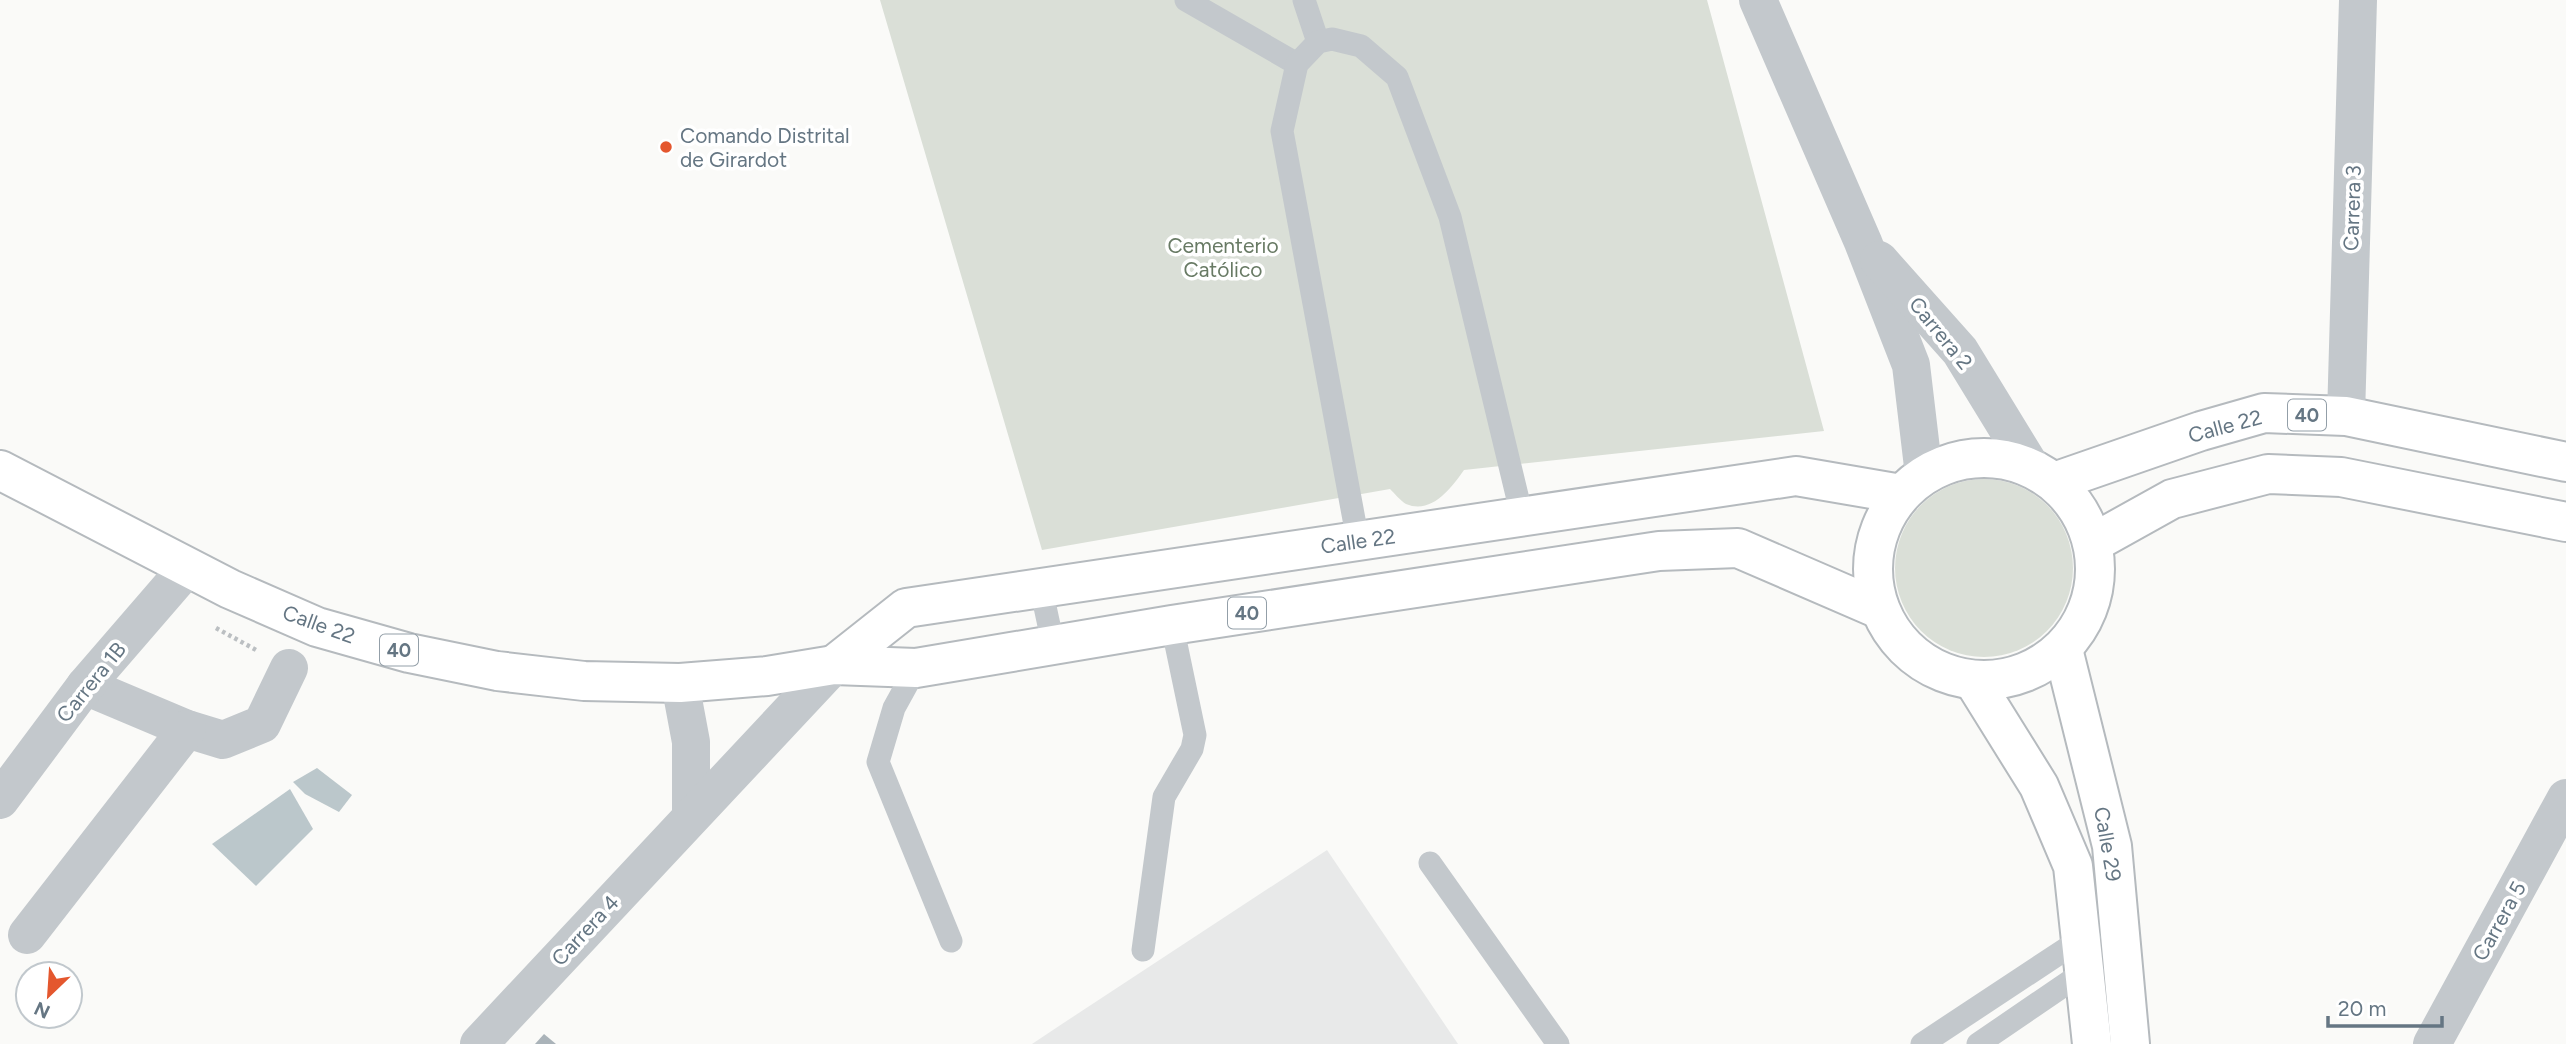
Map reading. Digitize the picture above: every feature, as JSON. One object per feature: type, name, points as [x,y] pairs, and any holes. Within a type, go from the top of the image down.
[{"type":"main road","name":"Calle 22","points":[[2042,475],[2264,413],[2346,416],[2566,462]]},
{"type":"main road","points":[[1976,457],[2004,459],[2042,475],[2079,509],[2093,543],[2096,581],[2086,618],[2063,649],[2037,668],[2006,678],[1973,680],[1942,672],[1916,657],[1893,633],[1880,608],[1872,579],[1874,548],[1884,519],[1912,484],[1949,463],[1976,457]]},
{"type":"main road","name":"Calle 22","points":[[0,470],[187,568],[317,627],[409,653],[497,671],[584,681],[680,682],[767,676],[834,665],[916,667],[1659,551],[1738,548],[1880,608]]},
{"type":"main road","points":[[2093,543],[2172,499],[2268,474],[2340,477],[2566,522]]},
{"type":"main road","name":"Calle 22","points":[[834,665],[906,608],[1796,476],[1912,484]]},
{"type":"main road","name":"Calle 29","points":[[2063,649],[2112,846],[2130,1044]]},
{"type":"main road","name":"Calle 29","points":[[1973,680],[2039,786],[2073,866],[2092,1044]]},
{"type":"street","name":"Carrera 2","points":[[1758,0],[1863,242],[1910,365],[1912,484]]},
{"type":"street","name":"Carrera 3","points":[[2346,416],[2358,0]]},
{"type":"street","name":"Carrera 2","points":[[1863,242],[1960,351],[2042,475]]},
{"type":"street","name":"Carrera 1B","points":[[0,800],[85,686],[187,568]]},
{"type":"street","name":"Carrera 4","points":[[479,1044],[834,665]]},
{"type":"street","points":[[85,686],[187,729],[223,740],[262,724],[289,668]]},
{"type":"street","points":[[680,682],[691,742],[691,816]]},
{"type":"street","points":[[27,935],[187,729]]},
{"type":"street","name":"Carrera 5","points":[[2432,1044],[2561,819]]},
{"type":"lane","points":[[1186,0],[1297,64]]},
{"type":"lane","points":[[1304,0],[1318,43]]},
{"type":"lane","points":[[1358,541],[1282,131],[1297,64],[1318,43],[1332,39],[1361,46],[1397,77],[1450,217],[1522,516]]},
{"type":"lane","points":[[1041,588],[1053,644]]},
{"type":"lane","points":[[1143,950],[1164,797],[1192,749],[1195,735],[1172,625]]},
{"type":"lane","points":[[916,667],[894,708],[878,762],[951,941]]},
{"type":"lane","points":[[1430,863],[1558,1044]]},
{"type":"lane","points":[[1922,1044],[2083,955],[2121,951]]},
{"type":"lane","points":[[1978,1044],[2083,955],[2121,951]]},
{"type":"shaded area","points":[[317,768],[352,795],[339,812],[305,794],[293,782]]},
{"type":"shaded area","points":[[290,789],[313,829],[256,886],[212,844]]},
{"type":"shaded area","points":[[1327,850],[1458,1044],[1032,1044],[1062,1024]]},
{"type":"green space","name":"Cementerio Católico","points":[[880,0],[1707,0],[1824,431],[1464,470],[1440,498],[1424,506],[1406,504],[1390,489],[1042,550]]},
{"type":"green space","points":[[1984,479],[2018,486],[2047,505],[2066,534],[2073,568],[2066,602],[2047,631],[2018,650],[1984,657],[1950,650],[1921,631],[1902,602],[1895,568],[1902,534],[1921,505],[1950,486]]},
{"type":"building","points":[[544,1034],[556,1044],[535,1044]]},
{"type":"place","name":"Comando Distrital de Girardot","points":[[666,147]]}]
